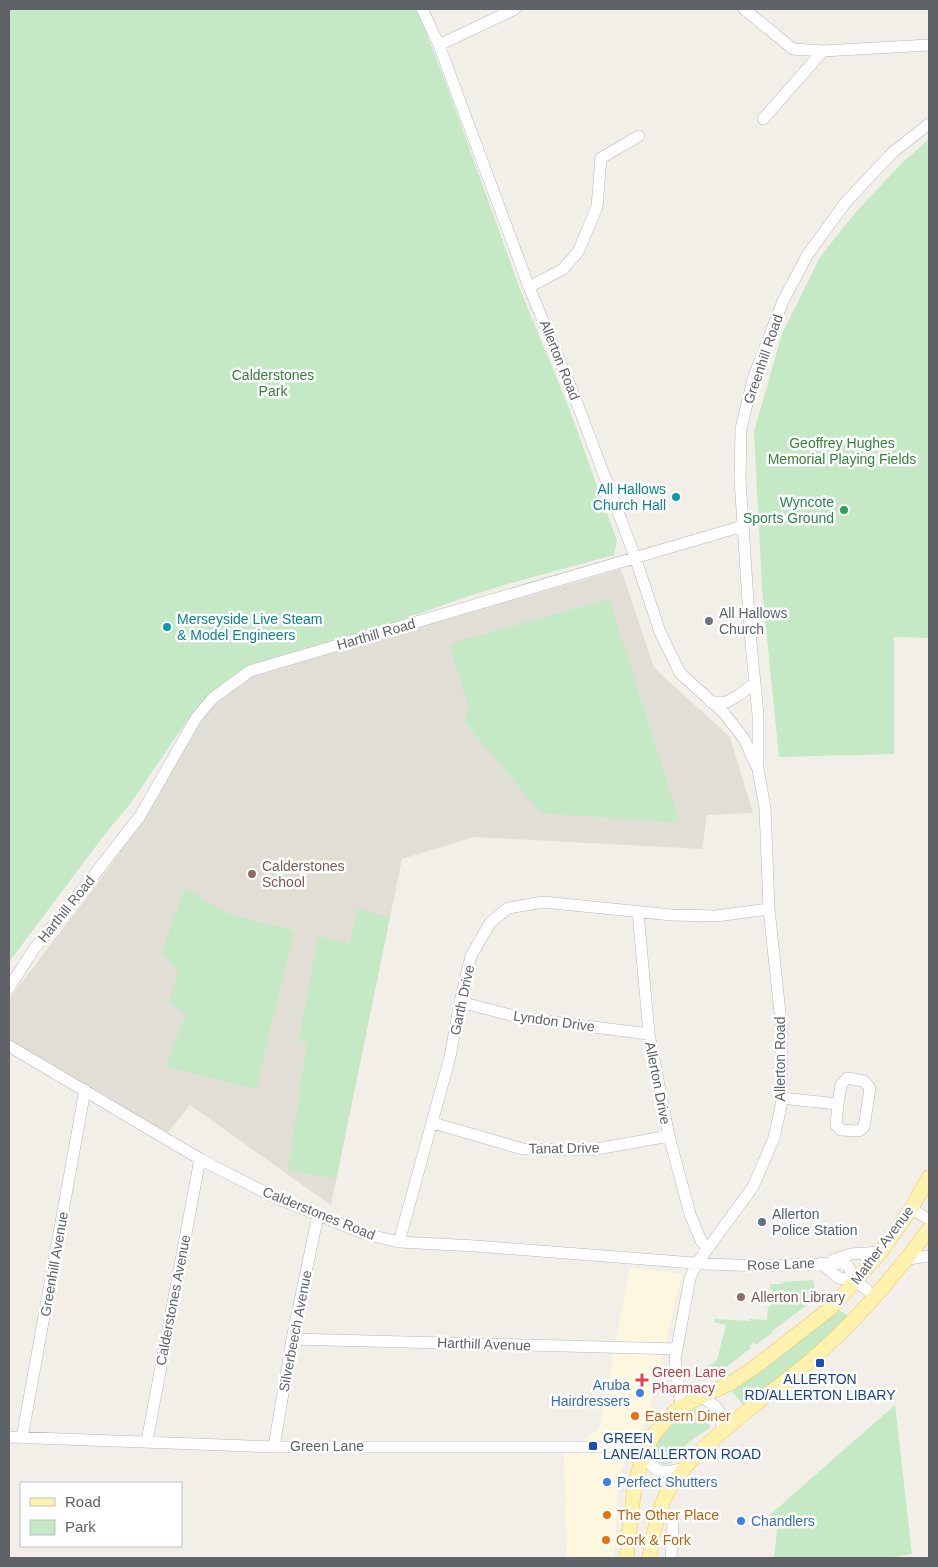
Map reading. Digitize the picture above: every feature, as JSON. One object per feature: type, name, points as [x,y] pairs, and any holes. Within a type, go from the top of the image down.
[{"type":"main road","name":"Mather Avenue","points":[[627,1558],[635,1483],[644,1452],[654,1434],[682,1406],[731,1383],[755,1367],[831,1308],[881,1252],[911,1209],[929,1177]]},
{"type":"main road","name":"Mather Avenue","points":[[661,1507],[684,1468],[702,1448],[817,1354],[856,1318],[908,1259],[929,1229]]},
{"type":"main road","points":[[648,1558],[661,1507]]},
{"type":"street","name":"Allerton Road","points":[[422,9],[438,46],[529,287],[574,395],[635,557],[660,632],[680,673],[724,714],[744,739],[758,769],[765,808],[770,909],[782,1032],[782,1098],[774,1138],[753,1187],[707,1248],[690,1278],[676,1349],[682,1406]]},
{"type":"street","points":[[438,46],[515,9]]},
{"type":"street","points":[[744,9],[793,49],[823,52],[929,45]]},
{"type":"street","points":[[763,119],[823,52]]},
{"type":"street","name":"Greenhill Road","points":[[758,769],[758,715],[740,479],[741,429],[753,379],[782,301],[808,254],[846,202],[892,152],[929,124]]},
{"type":"street","points":[[529,287],[563,269],[578,252],[597,207],[601,158],[639,136]]},
{"type":"street","name":"Harthill Road","points":[[9,988],[34,949],[84,889],[140,816],[196,718],[213,698],[250,671],[743,526]]},
{"type":"street","points":[[711,702],[727,702],[755,683]]},
{"type":"street","name":"Garth Drive","points":[[399,1242],[450,1057],[471,956],[490,923],[508,908],[544,902],[672,915],[716,916],[770,909]]},
{"type":"street","name":"Allerton Drive","points":[[638,912],[649,1034],[669,1136],[690,1214],[701,1241],[707,1248]]},
{"type":"street","name":"Lyndon Drive","points":[[460,1002],[522,1018],[649,1034]]},
{"type":"street","name":"Calderstones Road","points":[[9,1046],[200,1159],[274,1197],[365,1234],[399,1242],[697,1263]]},
{"type":"street","points":[[847,1078],[864,1081],[870,1088],[864,1127],[859,1131],[841,1130],[836,1125],[838,1104],[841,1085],[847,1078]]},
{"type":"street","name":"Greenhill Avenue","points":[[22,1438],[85,1090]]},
{"type":"street","points":[[782,1098],[838,1104]]},
{"type":"street","name":"Tanat Drive","points":[[433,1123],[523,1149],[591,1150],[669,1136]]},
{"type":"street","name":"Calderstones Avenue","points":[[147,1441],[200,1159]]},
{"type":"street","points":[[911,1209],[929,1219]]},
{"type":"street","name":"Silverbeech Avenue","points":[[274,1446],[292,1339],[318,1215]]},
{"type":"street","name":"Rose Lane","points":[[697,1263],[762,1266],[821,1263],[851,1254],[881,1252]]},
{"type":"street","points":[[908,1259],[929,1256]]},
{"type":"street","points":[[821,1263],[839,1278],[856,1281],[876,1297]]},
{"type":"street","name":"Harthill Avenue","points":[[292,1339],[676,1349]]},
{"type":"street","points":[[700,1397],[716,1406],[722,1422],[721,1433]]},
{"type":"street","name":"Green Lane","points":[[9,1437],[274,1446],[596,1446],[635,1447],[644,1452]]},
{"type":"street","points":[[644,1452],[648,1462],[658,1470],[670,1472],[684,1468]]},
{"type":"street","points":[[661,1507],[673,1523],[671,1558]]},
{"type":"shaded area","name":"Calderstones School","points":[[621,569],[654,668],[730,737],[753,813],[707,815],[702,849],[474,837],[402,859],[331,1205],[190,1105],[164,1137],[9,1045],[9,999],[94,888],[141,822],[213,701],[248,678]]},
{"type":"shaded area","points":[[630,1268],[682,1274],[647,1419],[619,1476],[614,1558],[567,1558],[564,1450],[599,1430]]},
{"type":"green space","name":"Calderstones Park","points":[[9,9],[417,9],[447,86],[521,292],[567,403],[617,541],[614,555],[511,583],[393,623],[249,665],[203,701],[191,715],[130,804],[105,834],[9,962]]},
{"type":"green space","name":"Wyncote Sports Ground","points":[[929,139],[929,638],[894,637],[894,754],[779,757],[762,588],[754,432],[782,334],[820,257],[855,213],[902,163]]},
{"type":"green space","points":[[609,599],[680,823],[541,813],[464,721],[469,707],[449,644]]},
{"type":"green space","points":[[185,888],[226,913],[294,931],[256,1089],[166,1067],[186,1014],[169,1002],[178,971],[162,952]]},
{"type":"green space","points":[[357,909],[390,917],[336,1179],[288,1170],[307,1043],[299,1041],[318,936],[350,944]]},
{"type":"green space","points":[[813,1280],[816,1298],[756,1345],[754,1342],[749,1346],[751,1348],[733,1362],[705,1380],[698,1381],[690,1374],[717,1360],[726,1325],[714,1322],[714,1319],[767,1320],[768,1307],[771,1306],[772,1289],[770,1289],[770,1284]]},
{"type":"green space","points":[[835,1310],[843,1312],[848,1316],[802,1359],[743,1405],[732,1391],[793,1346]]},
{"type":"green space","points":[[895,1405],[912,1554],[886,1558],[774,1558],[777,1529],[759,1525],[759,1521],[764,1520]]},
{"type":"green space","points":[[698,1408],[708,1416],[710,1422],[709,1429],[689,1442],[676,1460],[664,1464],[656,1460],[654,1454],[656,1445],[663,1435],[681,1417]]},
{"type":"place","name":"All Hallows Church Hall","points":[[676,497]]},
{"type":"place","name":"Wyncote Sports Ground","points":[[844,510]]},
{"type":"place","name":"All Hallows Church","points":[[709,621]]},
{"type":"place","name":"Merseyside Live Steam & Model Engineers","points":[[167,627]]},
{"type":"place","name":"Calderstones School","points":[[252,874]]},
{"type":"place","name":"Allerton Police Station","points":[[762,1222]]},
{"type":"place","name":"Allerton Library","points":[[741,1297]]},
{"type":"place","name":"ALLERTON RD/ALLERTON LIBARY","points":[[820,1363]]},
{"type":"place","name":"Green Lane Pharmacy","points":[[642,1380]]},
{"type":"place","name":"Aruba Hairdressers","points":[[640,1393]]},
{"type":"place","name":"Eastern Diner","points":[[635,1416]]},
{"type":"place","name":"GREEN LANE/ALLERTON ROAD","points":[[593,1446]]},
{"type":"place","name":"Perfect Shutters","points":[[607,1482]]},
{"type":"place","name":"The Other Place","points":[[607,1515]]},
{"type":"place","name":"Chandlers","points":[[741,1521]]},
{"type":"place","name":"Cork & Fork","points":[[606,1540]]},
{"type":"park label","name":"Geoffrey Hughes Memorial Playing Fields","points":[[842,452]]}]
